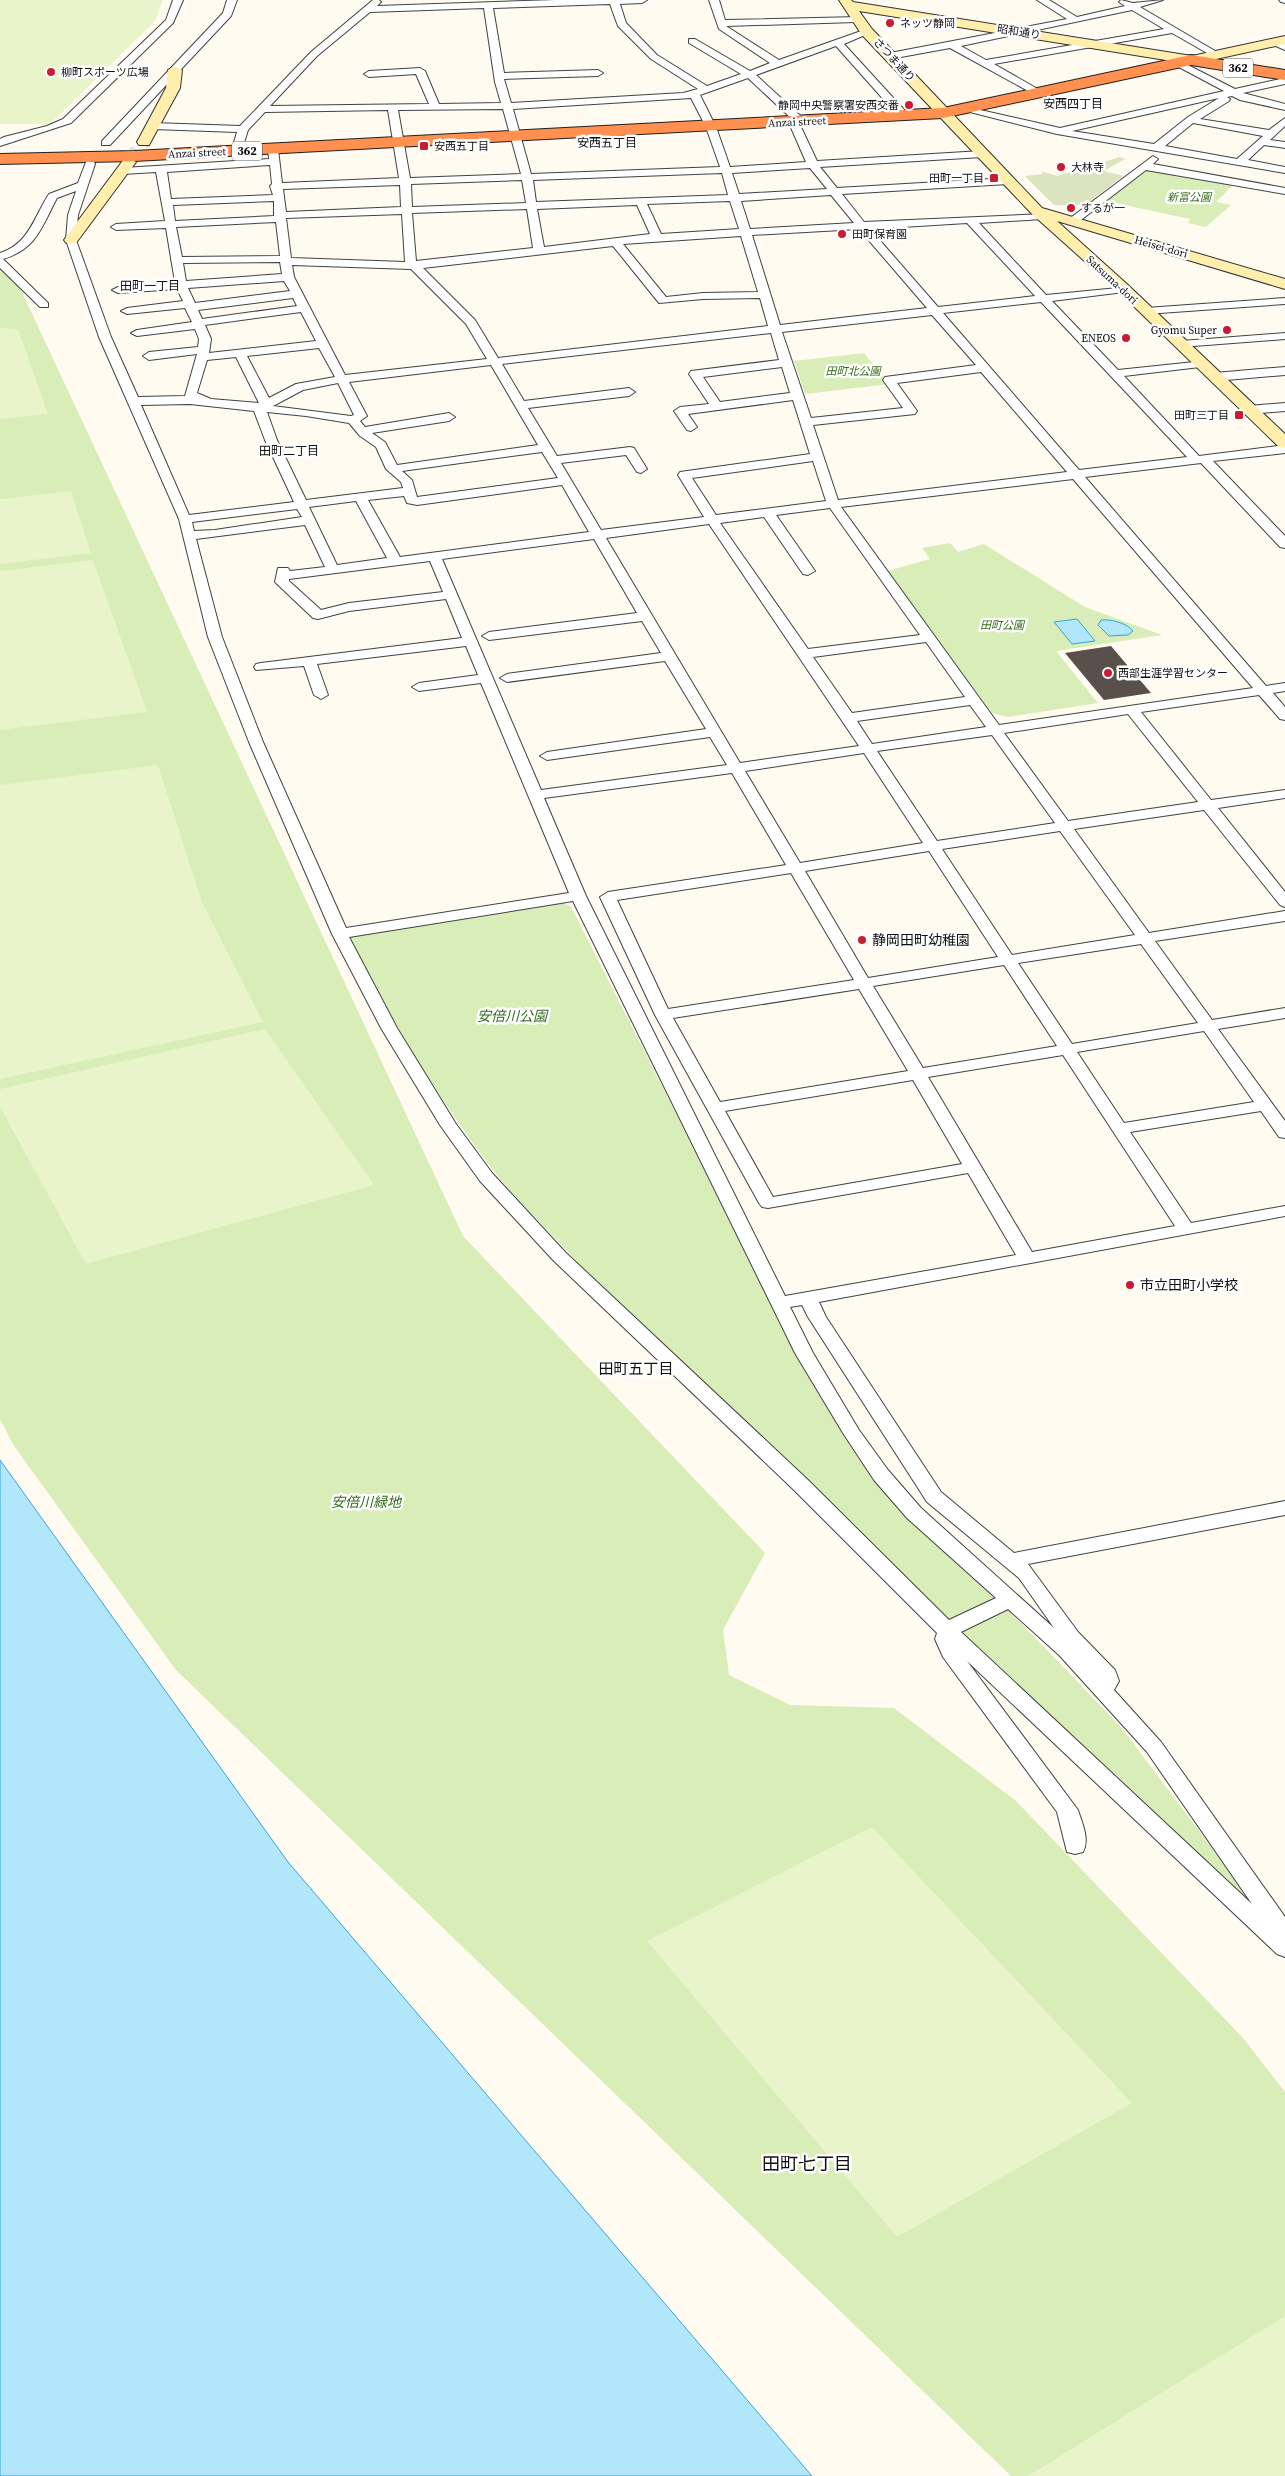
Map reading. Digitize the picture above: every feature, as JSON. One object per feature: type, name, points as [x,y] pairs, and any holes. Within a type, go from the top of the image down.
[{"type":"highway","name":"362","points":[[1185,62],[1285,75]]},
{"type":"highway","name":"Anzai street","points":[[93,153],[710,127],[943,113]]},
{"type":"highway","name":"Anzai street","points":[[93,153],[273,156],[397,141]]},
{"type":"highway","name":"362","points":[[0,149],[93,153]]},
{"type":"highway","name":"362","points":[[0,159],[93,153]]},
{"type":"street","points":[[0,143],[18,134],[57,126],[67,121],[170,21],[178,0]]},
{"type":"street","points":[[232,0],[228,14],[93,153],[85,184],[73,215],[71,240],[105,337],[185,519],[215,636],[260,751],[359,975],[424,1088],[460,1143],[486,1177],[559,1256],[802,1485],[948,1631],[1285,1948]]},
{"type":"street","points":[[238,146],[242,129],[327,42],[378,0]]},
{"type":"street","points":[[614,0],[621,24],[654,57],[700,91],[710,127],[746,230],[786,364],[833,504],[1063,826],[1147,938],[1206,1025],[1285,1132]]},
{"type":"street","points":[[369,9],[488,5],[516,2],[642,0]]},
{"type":"street","points":[[714,0],[722,27],[778,64]]},
{"type":"street","points":[[1042,0],[1076,20]]},
{"type":"street","points":[[1120,0],[1217,55]]},
{"type":"street","points":[[890,56],[1076,20],[1158,0]]},
{"type":"street","name":"さつま通り","points":[[846,3],[867,32],[943,113]]},
{"type":"street","name":"昭和通り","points":[[846,3],[1185,62]]},
{"type":"street","points":[[488,5],[499,76],[514,136],[527,177],[539,250]]},
{"type":"street","points":[[720,23],[856,19]]},
{"type":"street","points":[[986,64],[1174,30]]},
{"type":"street","points":[[262,109],[506,106],[614,96],[700,91],[867,32]]},
{"type":"street","points":[[692,41],[749,74],[798,122],[813,165],[833,192],[1285,716]]},
{"type":"street","points":[[838,42],[904,116]]},
{"type":"street","points":[[943,113],[967,110],[1217,55],[1281,43]]},
{"type":"street","points":[[953,44],[1039,94]]},
{"type":"street","points":[[1185,62],[1232,93],[1252,101],[1285,107]]},
{"type":"street","points":[[144,142],[173,88],[175,70]]},
{"type":"street","points":[[369,74],[420,71],[435,107]]},
{"type":"street","points":[[499,76],[599,73]]},
{"type":"street","points":[[1057,131],[1285,81]]},
{"type":"street","points":[[1073,222],[1144,166],[1191,120],[1232,93]]},
{"type":"street","points":[[393,108],[405,181],[412,266],[471,322],[1027,1258]]},
{"type":"street","points":[[967,110],[1057,131],[1285,170]]},
{"type":"street","name":"Satsuma-dori","points":[[943,113],[1040,213],[1285,443]]},
{"type":"street","points":[[1191,120],[1267,138],[1285,145]]},
{"type":"street","points":[[1240,162],[1285,121]]},
{"type":"street","points":[[153,126],[242,129]]},
{"type":"street","points":[[275,186],[726,170],[982,154]]},
{"type":"street","points":[[71,240],[126,166],[161,169],[273,156],[275,186],[288,277],[361,416],[353,420],[262,406],[190,400],[134,401]]},
{"type":"street","points":[[1144,166],[1285,191]]},
{"type":"street","points":[[161,169],[169,225],[181,285],[205,339],[203,353],[190,396],[223,404]]},
{"type":"street","points":[[116,227],[279,217],[734,198],[1008,181]]},
{"type":"street","points":[[0,257],[13,254],[27,243],[44,216],[53,196],[85,184]]},
{"type":"street","points":[[166,202],[277,198]]},
{"type":"street","points":[[641,202],[657,237]]},
{"type":"street","points":[[176,260],[285,260],[412,266],[657,237],[746,230],[969,219],[1040,213]]},
{"type":"street","name":"Heisei-dori","points":[[1040,213],[1285,284]]},
{"type":"street","points":[[969,219],[1115,374],[1285,544]]},
{"type":"street","points":[[614,242],[663,301],[703,296],[765,295]]},
{"type":"street","points":[[0,262],[44,305]]},
{"type":"street","points":[[118,290],[288,277]]},
{"type":"street","points":[[262,406],[300,387],[342,380],[1124,290]]},
{"type":"street","points":[[127,311],[296,294]]},
{"type":"street","points":[[1146,311],[1285,301]]},
{"type":"street","points":[[137,333],[304,308]]},
{"type":"street","points":[[1181,344],[1285,336]]},
{"type":"street","points":[[148,356],[203,353],[240,354],[323,344]]},
{"type":"street","points":[[240,354],[262,406],[271,440],[333,570]]},
{"type":"street","points":[[1115,374],[1200,363]]},
{"type":"street","points":[[717,406],[695,374],[786,364]]},
{"type":"street","points":[[806,422],[911,411],[889,380],[984,368]]},
{"type":"street","points":[[1215,377],[1285,371]]},
{"type":"street","points":[[520,405],[629,392]]},
{"type":"street","points":[[691,427],[680,411],[797,396]]},
{"type":"street","points":[[1249,410],[1285,407]]},
{"type":"street","points":[[362,431],[449,418]]},
{"type":"street","points":[[353,420],[362,431],[381,445],[392,469],[406,480],[411,500],[417,501],[565,482]]},
{"type":"street","points":[[392,469],[546,448]]},
{"type":"street","points":[[450,595],[349,607],[318,615],[282,582],[283,574],[333,570],[833,504],[1285,450]]},
{"type":"street","points":[[552,460],[630,451],[642,469]]},
{"type":"street","points":[[817,458],[684,475],[712,521],[848,718],[1065,1049],[1186,1229]]},
{"type":"street","points":[[185,519],[410,491]]},
{"type":"street","points":[[360,497],[396,562]]},
{"type":"street","points":[[768,513],[808,571]]},
{"type":"street","points":[[190,535],[310,520]]},
{"type":"street","points":[[435,557],[578,896],[641,1027],[804,1353],[852,1433],[881,1475],[914,1513],[1066,1650],[1154,1747],[1285,1934]]},
{"type":"street","points":[[490,636],[646,616]]},
{"type":"street","points":[[803,654],[928,638]]},
{"type":"street","points":[[261,667],[311,667],[409,660],[404,649],[470,641]]},
{"type":"street","points":[[507,678],[670,656]]},
{"type":"street","points":[[311,667],[321,695]]},
{"type":"street","points":[[419,687],[485,678]]},
{"type":"street","points":[[535,795],[736,768],[993,728],[1285,687]]},
{"type":"street","points":[[848,718],[973,700]]},
{"type":"street","points":[[1131,709],[1285,902]]},
{"type":"street","points":[[547,756],[715,732]]},
{"type":"street","points":[[972,1167],[768,1203],[662,1015],[608,897],[1063,826],[1285,794]]},
{"type":"street","points":[[340,934],[578,896]]},
{"type":"street","points":[[662,1015],[1285,916]]},
{"type":"street","points":[[715,1108],[1285,1013]]},
{"type":"street","points":[[1119,1129],[1265,1104]]},
{"type":"street","points":[[780,1303],[1285,1211]]},
{"type":"street","points":[[808,1297],[822,1325],[934,1497],[1026,1573],[1072,1637],[1108,1675],[1108,1681],[1102,1690]]},
{"type":"street","points":[[1012,1560],[1285,1508]]},
{"type":"street","points":[[1011,1599],[948,1631],[945,1640],[950,1652],[1067,1810],[1074,1832],[1075,1846]]},
{"type":"green space","name":"柳町スポーツ広場","points":[[0,0],[163,0],[155,21],[50,124],[0,124]]},
{"type":"green space","points":[[1120,157],[1125,159],[1104,171],[1123,176],[1085,205],[1054,205],[1025,176],[1043,174],[1041,171],[1057,176]]},
{"type":"green space","name":"新富公園","points":[[1154,169],[1234,184],[1216,202],[1231,205],[1206,227],[1188,223],[1190,219],[1106,201],[1144,170]]},
{"type":"green space","name":"安倍川緑地","points":[[0,270],[20,288],[463,1236],[765,1553],[723,1630],[729,1675],[790,1705],[894,1708],[1016,1801],[1243,2038],[1285,2092],[1285,2476],[1011,2476],[176,1670],[14,1446],[0,1419]]},
{"type":"green space","points":[[0,328],[18,329],[48,414],[0,419]]},
{"type":"green space","name":"田町北公園","points":[[864,353],[889,384],[805,394],[794,361]]},
{"type":"green space","points":[[71,491],[91,553],[0,564],[0,499]]},
{"type":"green space","name":"田町公園","points":[[950,543],[958,552],[984,544],[1085,607],[1162,635],[1056,651],[1098,703],[1008,717],[992,713],[888,571],[930,559],[922,548]]},
{"type":"green space","points":[[93,560],[147,712],[0,730],[0,571]]},
{"type":"green space","points":[[158,765],[202,902],[263,1022],[0,1079],[0,785]]},
{"type":"green space","name":"安倍川公園","points":[[561,901],[571,907],[741,1241],[793,1350],[823,1396],[992,1593],[1121,1727],[1273,1929],[580,1265],[527,1209],[497,1175],[455,1118],[399,1029],[348,936]]},
{"type":"green space","points":[[265,1029],[374,1185],[86,1264],[0,1107],[0,1089]]},
{"type":"green space","points":[[872,1827],[1132,2103],[897,2237],[647,1941]]},
{"type":"green space","points":[[1285,2316],[1285,2476],[1028,2476]]},
{"type":"water","points":[[1077,619],[1095,641],[1072,644],[1054,622]]},
{"type":"water","points":[[1101,620],[1118,622],[1133,631],[1128,635],[1109,636],[1098,625]]},
{"type":"water","points":[[0,1460],[288,1862],[812,2476],[0,2476]]},
{"type":"building","name":"西部生涯学習センター","points":[[1111,646],[1151,693],[1104,700],[1065,653]]},
{"type":"tunnel","points":[[129,162],[144,142]]},
{"type":"place","name":"ネッツ静岡","points":[[890,23]]},
{"type":"place","name":"柳町スポーツ広場","points":[[51,72]]},
{"type":"place","name":"静岡中央警察署安西交番","points":[[909,105]]},
{"type":"place","name":"安西五丁目","points":[[424,146]]},
{"type":"place","name":"大林寺","points":[[1061,167]]},
{"type":"place","name":"田町一丁目","points":[[994,178]]},
{"type":"place","name":"するが一","points":[[1071,208]]},
{"type":"place","name":"田町保育園","points":[[842,234]]},
{"type":"place","name":"Gyomu Super","points":[[1227,330]]},
{"type":"place","name":"ENEOS","points":[[1126,338]]},
{"type":"place","name":"田町三丁目","points":[[1239,415]]},
{"type":"place","name":"西部生涯学習センター","points":[[1108,673]]},
{"type":"place","name":"静岡田町幼稚園","points":[[862,940]]},
{"type":"place","name":"市立田町小学校","points":[[1130,1285]]},
{"type":"district","name":"安西四丁目","points":[[1073,104]]},
{"type":"district","name":"安西五丁目","points":[[607,143]]},
{"type":"district","name":"田町一丁目","points":[[150,286]]},
{"type":"district","name":"田町二丁目","points":[[289,451]]},
{"type":"district","name":"田町五丁目","points":[[636,1368]]},
{"type":"district","name":"田町七丁目","points":[[807,2163]]}]
